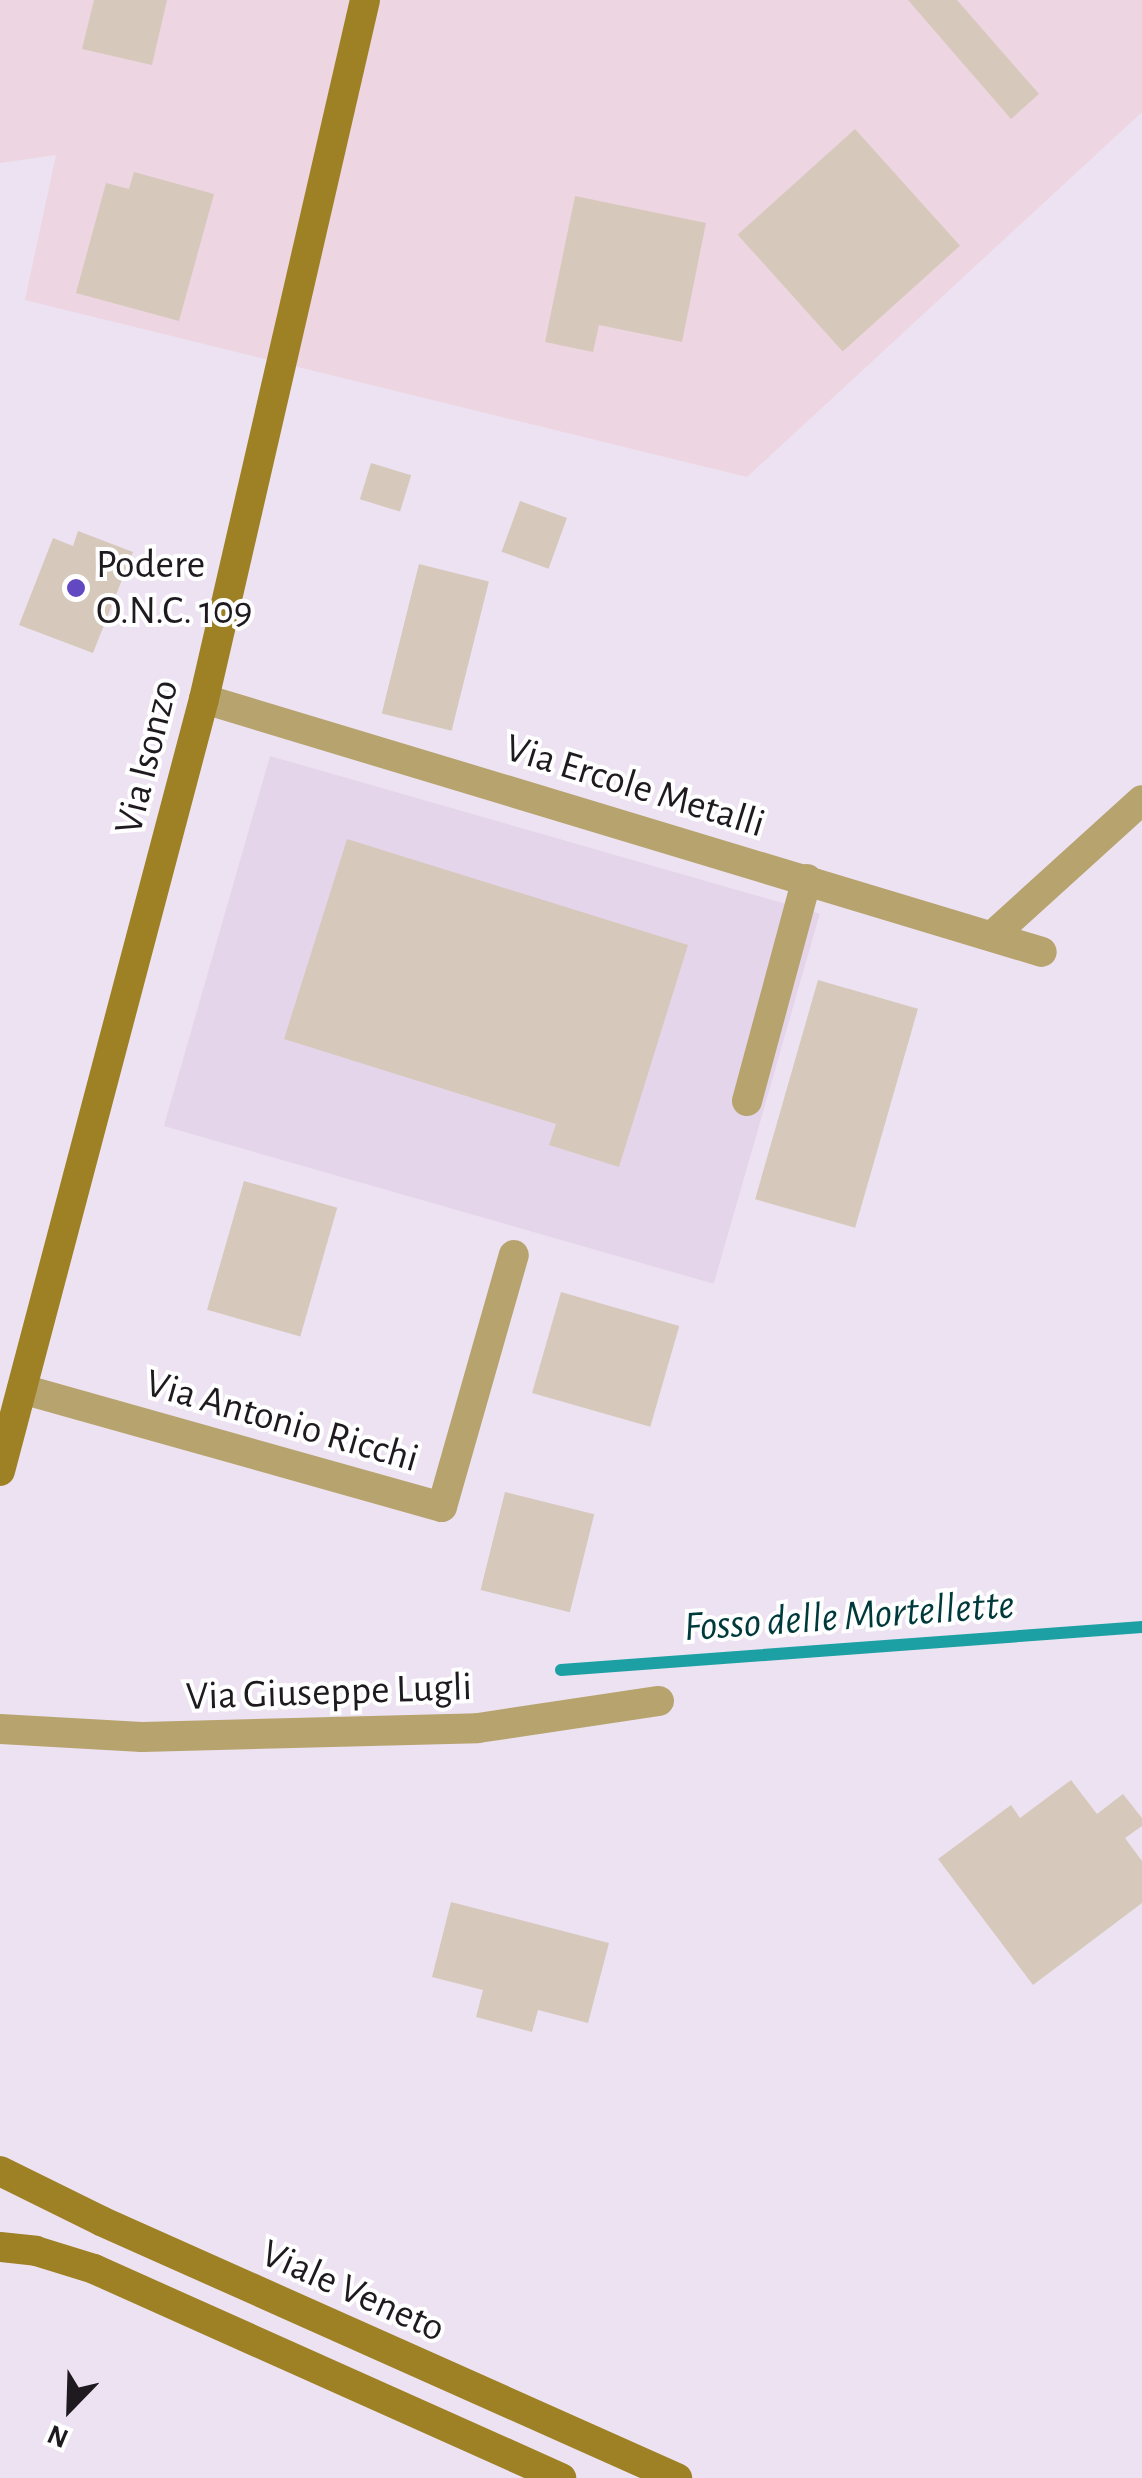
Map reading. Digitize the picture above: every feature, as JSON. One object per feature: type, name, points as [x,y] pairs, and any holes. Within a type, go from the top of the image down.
[{"type":"main road","name":"Via Isonzo","points":[[0,1470],[204,699],[364,0]]},
{"type":"main road","name":"Viale Veneto","points":[[0,2171],[84,2214],[677,2478]]},
{"type":"main road","name":"Viale Veneto","points":[[0,2247],[36,2250],[94,2270],[560,2478]]},
{"type":"street","name":"Via Ercole Metalli","points":[[204,699],[1042,952]]},
{"type":"street","points":[[992,936],[1142,800]]},
{"type":"street","points":[[747,1101],[807,879]]},
{"type":"street","name":"Via Antonio Ricchi","points":[[22,1389],[442,1507],[514,1255]]},
{"type":"street","name":"Via Giuseppe Lugli","points":[[0,1729],[142,1737],[478,1728],[659,1701]]},
{"type":"shaded area","points":[[0,0],[1142,0],[1142,112],[747,477],[25,300],[56,155],[0,163]]},
{"type":"shaded area","points":[[270,756],[820,914],[714,1284],[164,1126]]},
{"type":"building","points":[[94,0],[167,0],[152,65],[82,49]]},
{"type":"building","points":[[908,0],[957,0],[1039,94],[1011,119]]},
{"type":"building","points":[[855,129],[960,246],[843,351],[738,235]]},
{"type":"building","points":[[134,172],[214,194],[179,321],[76,293],[106,183],[129,189]]},
{"type":"building","points":[[575,196],[706,223],[682,342],[599,325],[593,352],[545,342]]},
{"type":"building","points":[[371,463],[411,475],[400,512],[360,499]]},
{"type":"building","points":[[520,501],[567,518],[549,569],[502,552]]},
{"type":"building","name":"Podere O.N.C. 109","points":[[78,531],[133,552],[93,653],[19,625],[53,538],[73,546]]},
{"type":"building","points":[[419,564],[489,581],[452,731],[382,713]]},
{"type":"building","points":[[347,839],[688,945],[619,1167],[549,1145],[556,1124],[284,1039]]},
{"type":"building","points":[[818,980],[918,1009],[855,1228],[755,1199]]},
{"type":"building","points":[[244,1181],[337,1208],[300,1337],[207,1310]]},
{"type":"building","points":[[561,1292],[679,1326],[650,1427],[532,1393]]},
{"type":"building","points":[[505,1492],[594,1514],[570,1612],[481,1590]]},
{"type":"building","points":[[1071,1780],[1097,1814],[1123,1794],[1142,1818],[1142,1826],[1125,1838],[1142,1861],[1142,1903],[1033,1985],[938,1859],[1011,1805],[1020,1818]]},
{"type":"building","points":[[451,1902],[609,1943],[588,2023],[538,2010],[532,2032],[476,2017],[483,1990],[432,1977]]},
{"type":"waterway","name":"Fosso delle Mortellette","points":[[561,1670],[1142,1627]]},
{"type":"place","name":"Podere O.N.C. 109","points":[[76,588]]}]
